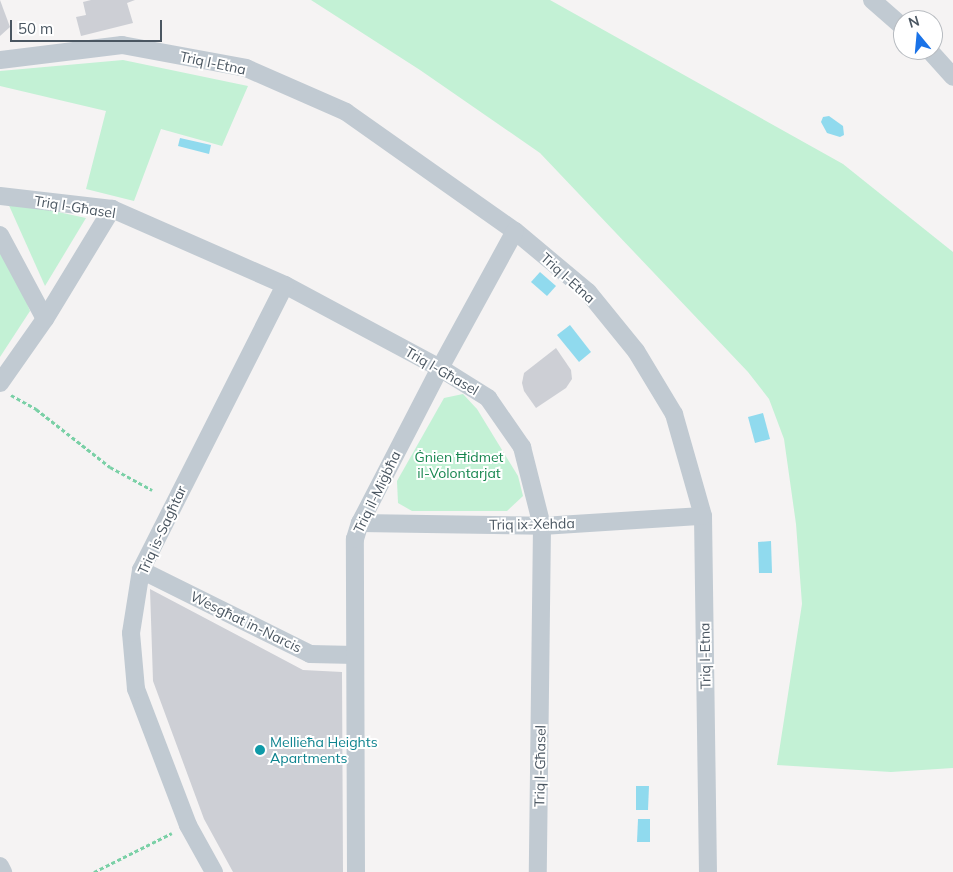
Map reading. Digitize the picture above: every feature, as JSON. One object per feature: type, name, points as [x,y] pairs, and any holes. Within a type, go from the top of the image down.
[{"type":"street","points":[[872,0],[893,18]]},
{"type":"street","name":"Triq l-Etna","points":[[0,60],[122,45],[246,68],[346,112],[515,231],[588,292],[636,351],[674,414],[703,516],[708,872]]},
{"type":"street","points":[[938,60],[953,76]]},
{"type":"street","name":"Triq l-Għasel","points":[[0,196],[112,209],[285,285],[440,368],[488,398],[522,447],[542,526],[538,872]]},
{"type":"street","points":[[4,388],[112,209]]},
{"type":"street","name":"Triq il-Miġbħa","points":[[356,872],[354,539],[360,523],[440,368],[515,231]]},
{"type":"street","points":[[0,235],[45,319]]},
{"type":"street","name":"Triq is-Sagħtar","points":[[214,872],[188,825],[136,689],[131,634],[140,570],[285,285]]},
{"type":"street","name":"Triq ix-Xehda","points":[[360,523],[542,526],[703,516]]},
{"type":"street","name":"Wesgħat in-Narcis","points":[[140,570],[310,654],[355,655]]},
{"type":"street","points":[[0,866],[3,872]]},
{"type":"path","points":[[4,388],[36,409],[110,467],[152,490]]},
{"type":"path","points":[[94,872],[188,825]]},
{"type":"green space","points":[[311,0],[550,0],[843,164],[953,252],[953,768],[891,772],[777,765],[802,604],[796,524],[784,439],[769,399],[748,372],[540,153],[420,70]]},
{"type":"green space","points":[[123,60],[248,86],[222,146],[161,129],[134,201],[86,189],[106,111],[0,86],[0,71]]},
{"type":"green space","points":[[7,201],[86,218],[45,286]]},
{"type":"green space","points":[[0,234],[30,311],[0,357]]},
{"type":"green space","name":"Ġnien Ħidmet il-Volontarjat","points":[[463,394],[477,409],[518,476],[523,496],[507,511],[412,511],[398,503],[397,481],[444,398]]},
{"type":"water","points":[[829,116],[843,126],[844,135],[840,137],[827,133],[821,122],[823,117]]},
{"type":"water","points":[[180,138],[211,145],[209,154],[178,146]]},
{"type":"water","points":[[540,272],[556,286],[547,296],[531,282]]},
{"type":"water","points":[[570,325],[591,352],[579,362],[557,335]]},
{"type":"water","points":[[763,413],[770,439],[755,443],[748,417]]},
{"type":"water","points":[[771,541],[772,573],[759,573],[758,542]]},
{"type":"water","points":[[636,786],[649,786],[648,810],[636,810]]},
{"type":"water","points":[[638,819],[650,819],[650,842],[637,842]]},
{"type":"building","points":[[0,0],[10,27],[0,36]]},
{"type":"building","points":[[91,0],[135,0],[127,3],[133,23],[81,36],[76,17],[86,15],[83,2]]},
{"type":"building","points":[[556,348],[571,370],[572,379],[566,388],[536,408],[524,391],[522,383],[524,373]]},
{"type":"building","name":"Mellieħa Heights Apartments","points":[[150,589],[303,670],[342,672],[343,872],[233,872],[204,819],[153,681]]},
{"type":"place","name":"Mellieħa Heights Apartments","points":[[260,750]]}]
